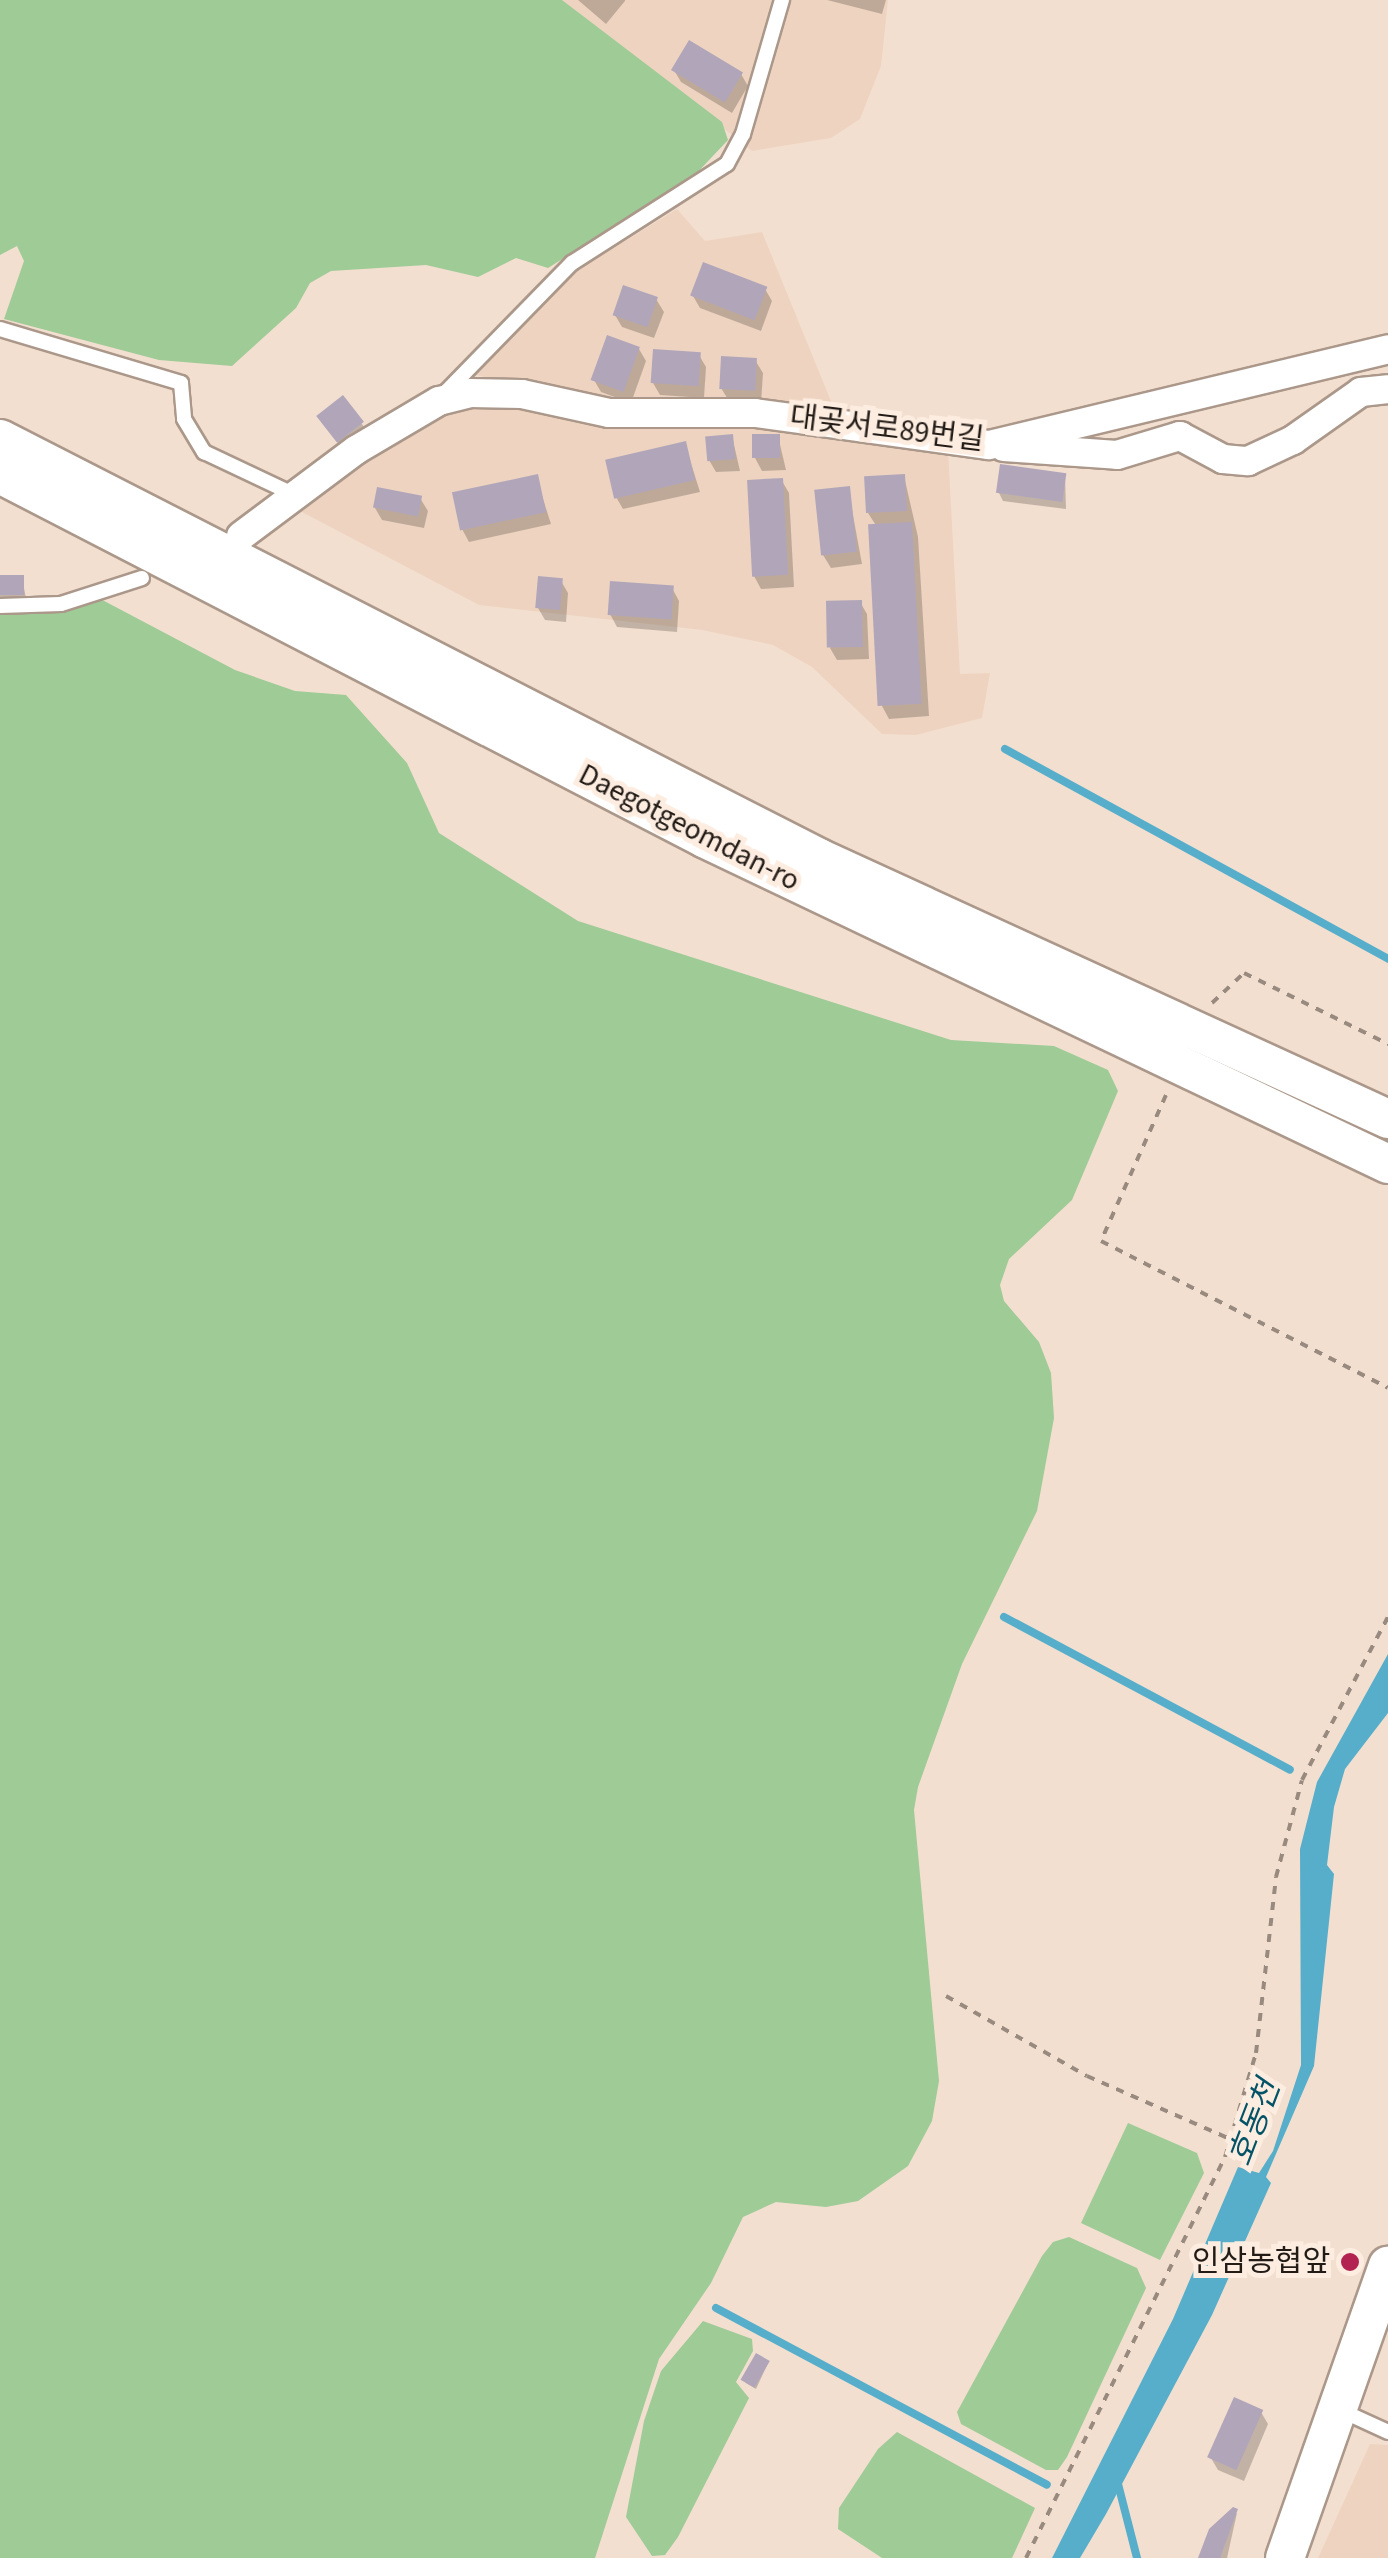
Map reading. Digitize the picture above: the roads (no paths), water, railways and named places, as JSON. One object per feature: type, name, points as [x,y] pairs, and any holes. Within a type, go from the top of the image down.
[{"type":"main road","name":"Daegotgeomdan-ro","points":[[0,438],[819,858],[1388,1119]]},
{"type":"main road","name":"Daegotgeomdan-ro","points":[[0,474],[704,838],[1388,1164]]},
{"type":"main road","points":[[1285,2558],[1388,2266]]},
{"type":"street","name":"대곶서로89번길","points":[[240,536],[356,450],[438,401],[494,391],[592,412],[721,410],[989,445],[1388,350]]},
{"type":"street","points":[[989,445],[1118,454],[1180,436],[1223,459],[1248,461],[1293,440],[1362,392],[1388,389]]},
{"type":"lane","name":"대곶서로89번길","points":[[438,401],[572,263],[727,164],[738,150],[782,0]]},
{"type":"lane","points":[[0,329],[182,383],[184,419],[204,452],[298,496]]},
{"type":"lane","points":[[0,606],[61,604],[142,578]]},
{"type":"lane","points":[[1338,2408],[1388,2432]]},
{"type":"water","points":[[1388,1654],[1388,1713],[1345,1769],[1334,1807],[1327,1865],[1334,1874],[1314,2066],[1266,2177],[1271,2183],[1212,2315],[1106,2514],[1080,2558],[1052,2558],[1173,2319],[1238,2167],[1259,2173],[1273,2151],[1301,2065],[1300,1849],[1317,1782]]},
{"type":"waterway","points":[[1005,749],[1388,959]]},
{"type":"waterway","points":[[1004,1617],[1290,1770]]},
{"type":"waterway","points":[[716,2308],[1047,2485]]},
{"type":"waterway","points":[[1117,2480],[1137,2558]]},
{"type":"place","name":"인삼농협앞","points":[[1350,2262]]},
{"type":"water label","name":"호동천","points":[[1255,2123]]}]
